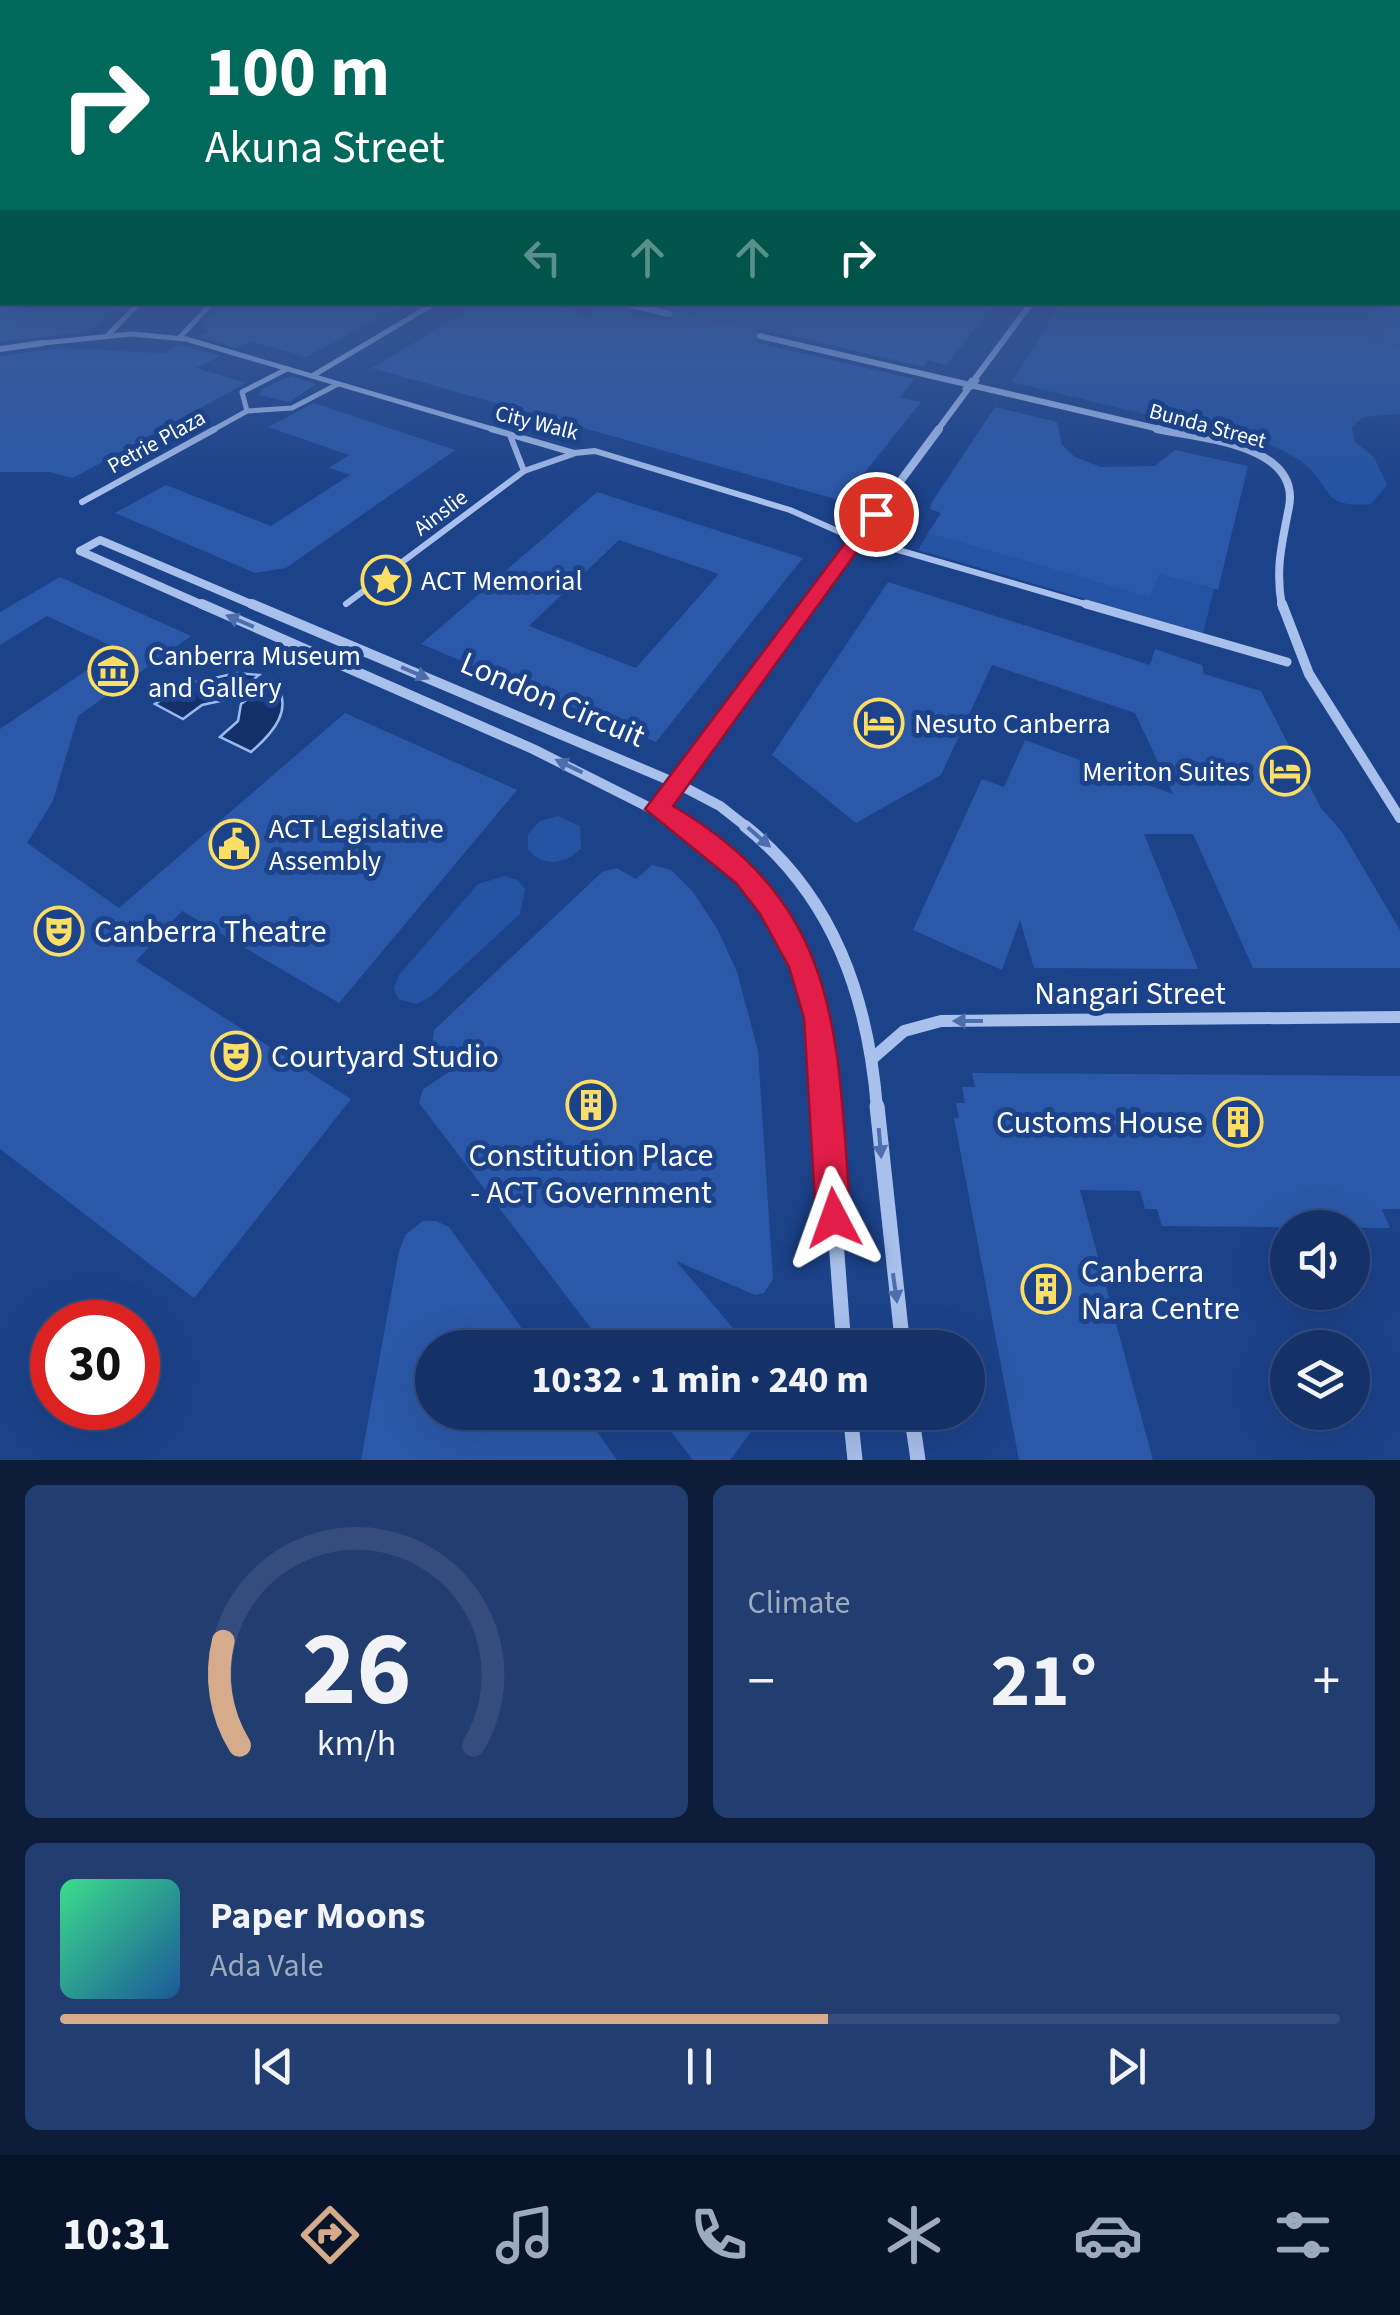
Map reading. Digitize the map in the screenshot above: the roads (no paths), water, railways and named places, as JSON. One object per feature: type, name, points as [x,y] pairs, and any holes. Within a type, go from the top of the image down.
[{"type":"street","name":"City Walk","points":[[255,359],[574,454],[595,452],[648,467],[790,510],[842,534]]},
{"type":"street","points":[[312,376],[340,359]]},
{"type":"street","name":"Bunda Street","points":[[860,359],[1244,449],[1281,465],[1290,476],[1292,500],[1278,552],[1276,580],[1288,624],[1307,666],[1400,818]]},
{"type":"street","points":[[657,809],[990,359]]},
{"type":"street","name":"Petrie Plaza","points":[[247,411],[242,392],[287,368]]},
{"type":"street","name":"Petrie Plaza","points":[[82,502],[247,411],[292,408],[338,384]]},
{"type":"street","points":[[510,435],[524,471]]},
{"type":"street","name":"Ainslie","points":[[346,604],[524,471],[574,454]]},
{"type":"street","name":"London Circuit","points":[[843,1330],[819,1018],[802,964],[770,906],[745,876],[695,832],[657,809],[80,551],[100,540],[269,608],[678,784],[746,825],[775,850],[815,899],[850,966],[873,1058],[887,1228],[901,1330]]},
{"type":"street","points":[[874,543],[1287,662]]},
{"type":"street","points":[[269,608],[277,637]]},
{"type":"street","name":"London Circuit","points":[[322,656],[365,652]]},
{"type":"street","name":"Nangari Street","points":[[873,1058],[904,1030],[942,1021],[1400,1017]]},
{"type":"street","points":[[852,1430],[855,1460]]},
{"type":"street","points":[[914,1430],[918,1460]]},
{"type":"place","name":"ACT Memorial","points":[[386,580]]},
{"type":"place","name":"Canberra Museum and Gallery","points":[[113,671]]},
{"type":"place","name":"Nesuto Canberra","points":[[879,723]]},
{"type":"place","name":"Meriton Suites","points":[[1285,771]]},
{"type":"place","name":"ACT Legislative Assembly","points":[[234,844]]},
{"type":"place","name":"Canberra Theatre","points":[[59,931]]},
{"type":"place","name":"Courtyard Studio","points":[[236,1056]]},
{"type":"place","name":"Constitution Place - ACT Government","points":[[591,1105]]},
{"type":"place","name":"Customs House","points":[[1238,1122]]},
{"type":"place","name":"Canberra Nara Centre","points":[[1046,1289]]}]
